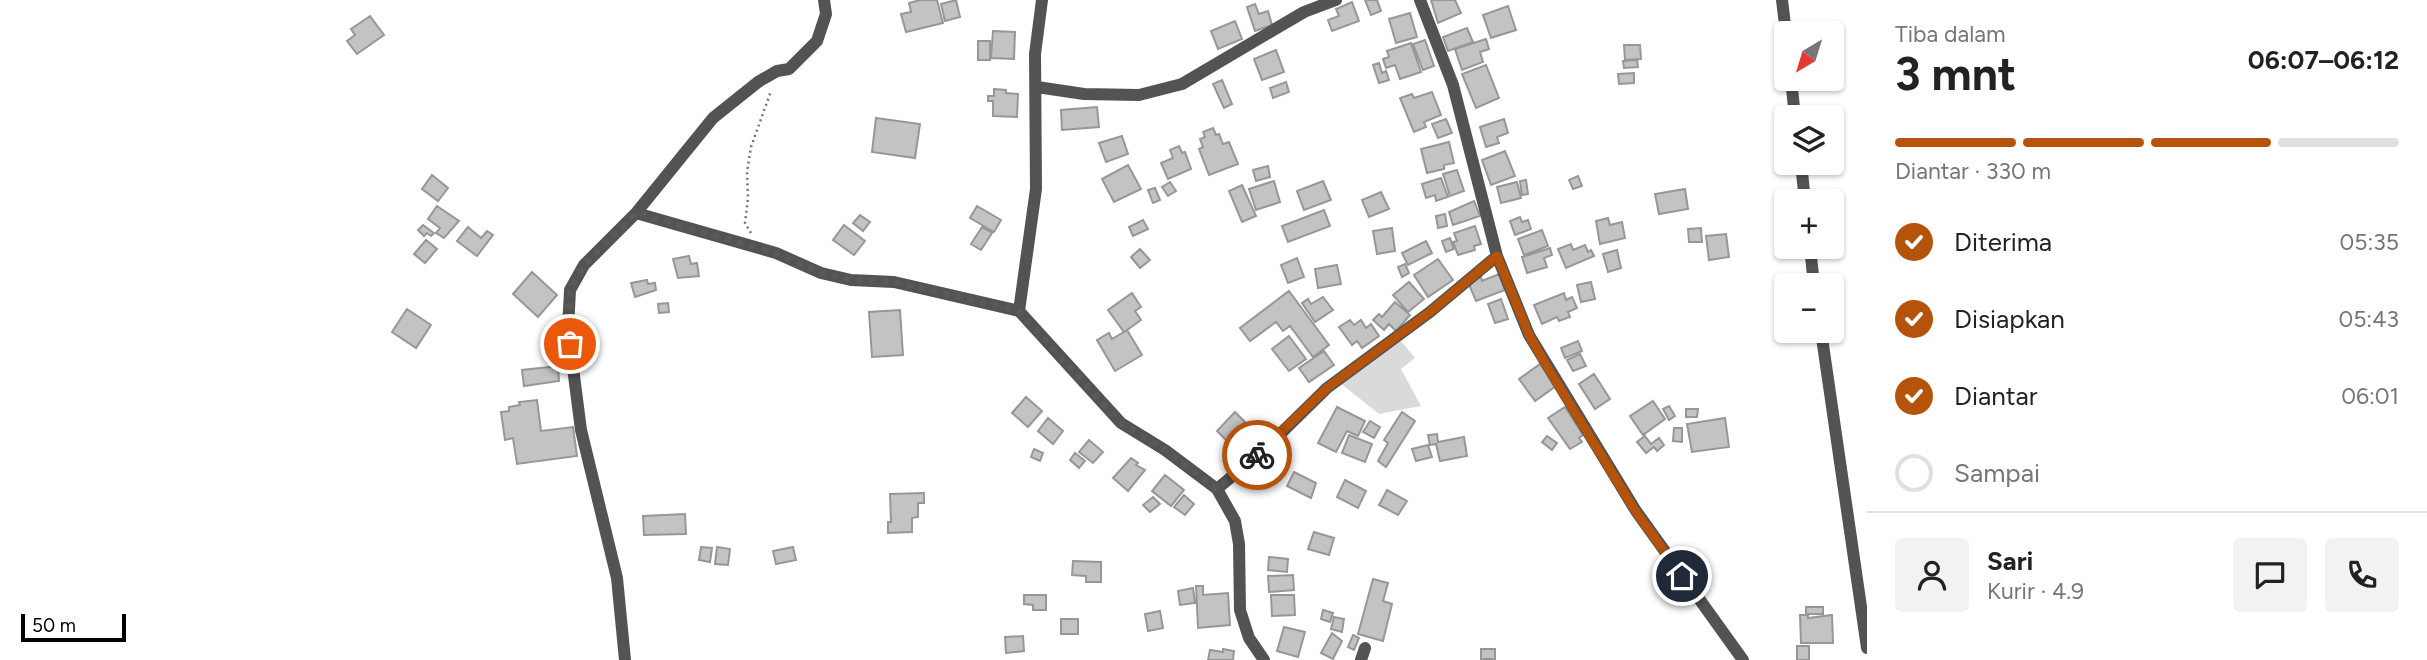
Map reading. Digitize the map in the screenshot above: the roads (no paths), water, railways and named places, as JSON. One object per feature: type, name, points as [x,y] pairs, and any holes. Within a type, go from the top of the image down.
[{"type":"street","points":[[625,660],[617,578],[581,430],[568,329],[570,290],[584,265],[636,213],[713,118],[758,82],[777,71],[789,69],[817,41],[826,14],[824,0]]},
{"type":"street","points":[[1019,311],[1037,189],[1035,54],[1042,0]]},
{"type":"street","points":[[1037,87],[1084,94],[1139,95],[1182,84],[1304,12],[1336,0]]},
{"type":"street","points":[[1420,0],[1453,85],[1497,256],[1529,335],[1636,512],[1743,660]]},
{"type":"street","points":[[1782,0],[1785,21]]},
{"type":"street","points":[[636,213],[759,248],[821,273],[851,280],[894,282],[1019,311],[1121,423],[1165,450],[1217,489],[1235,521],[1239,544],[1240,610],[1249,638],[1264,660]]},
{"type":"street","points":[[1217,489],[1268,446],[1327,388],[1430,312],[1497,256]]},
{"type":"street","points":[[1823,343],[1867,649]]}]
